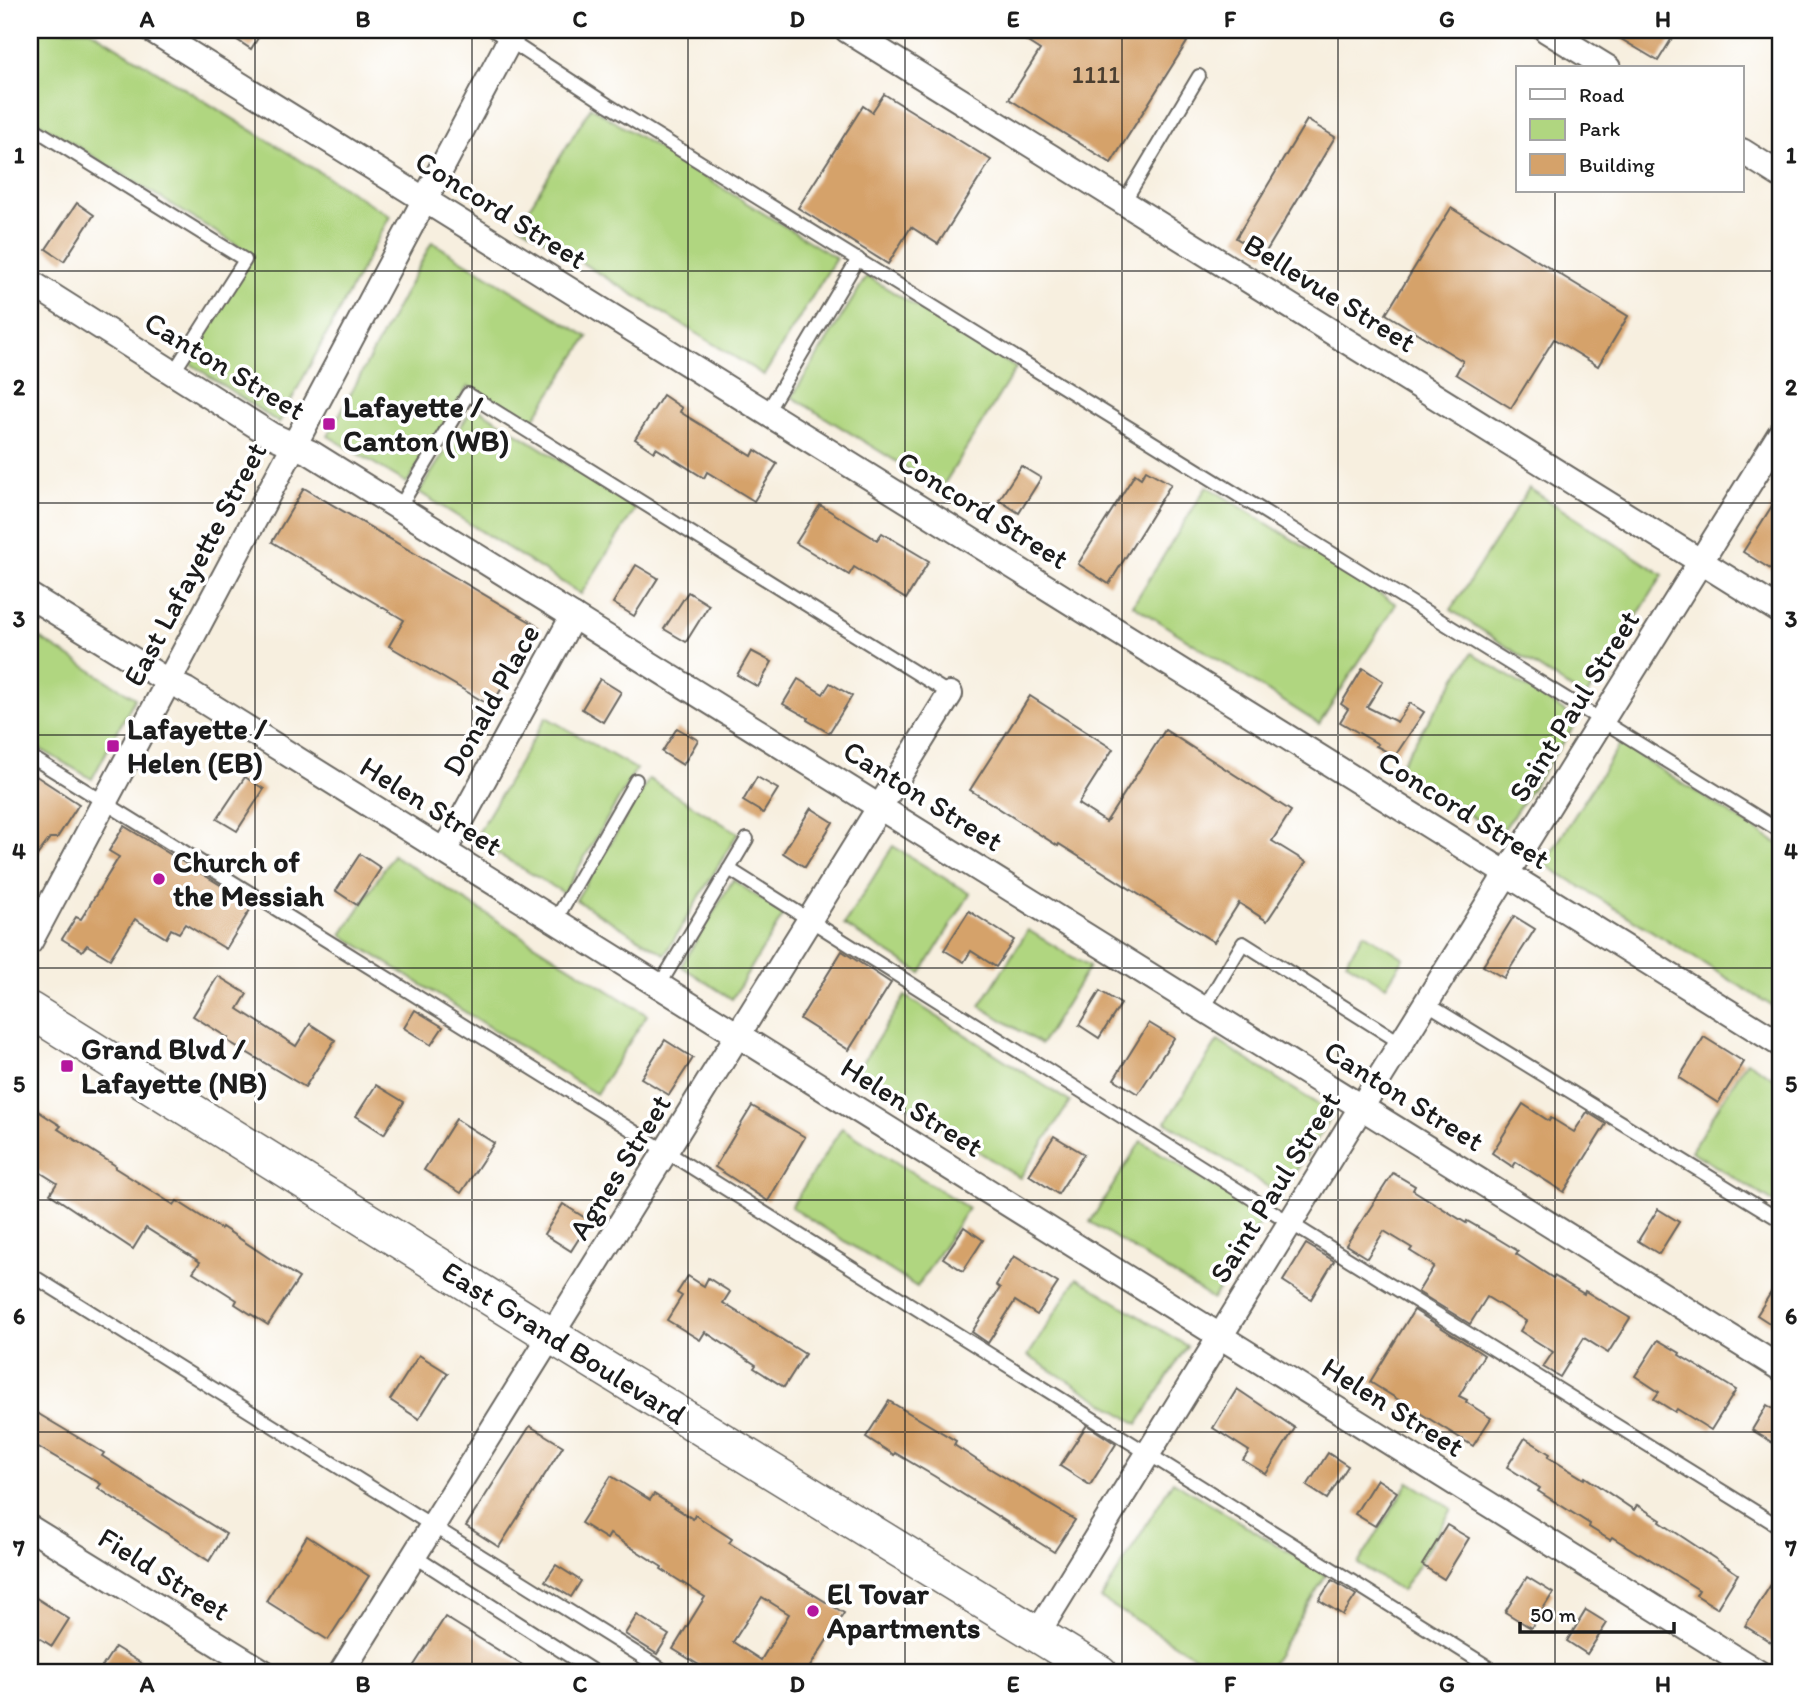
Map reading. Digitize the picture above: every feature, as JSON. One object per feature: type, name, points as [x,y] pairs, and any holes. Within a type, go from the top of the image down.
[{"type":"main road","name":"East Grand Boulevard","points":[[30,1010],[552,1336],[1100,1673]]},
{"type":"street","name":"Concord Street","points":[[152,30],[1780,1044]]},
{"type":"street","name":"Bellevue Street","points":[[847,30],[1780,611]]},
{"type":"street","points":[[1546,30],[1605,66]]},
{"type":"street","name":"East Lafayette Street","points":[[30,942],[425,200],[506,33]]},
{"type":"street","points":[[1744,152],[1780,174]]},
{"type":"street","name":"Canton Street","points":[[30,282],[271,435],[311,453],[1780,1368]]},
{"type":"street","name":"Saint Paul Street","points":[[1037,1634],[1780,435]]},
{"type":"street","name":"Helen Street","points":[[30,596],[1759,1673]]},
{"type":"street","name":"Donald Place","points":[[443,851],[573,616]]},
{"type":"street","name":"Agnes Street","points":[[341,1673],[950,694]]},
{"type":"street","name":"Field Street","points":[[30,1528],[265,1673]]},
{"type":"lane","points":[[506,33],[608,105],[1780,831]]},
{"type":"lane","points":[[1124,202],[1199,76]]},
{"type":"lane","points":[[30,126],[245,260],[173,373]]},
{"type":"lane","points":[[767,412],[858,259]]},
{"type":"lane","points":[[399,508],[468,394],[950,694]]},
{"type":"lane","points":[[30,756],[1498,1673]]},
{"type":"lane","points":[[555,921],[636,780]]},
{"type":"lane","points":[[659,986],[747,839]]},
{"type":"lane","points":[[729,869],[1290,1223],[1780,1527]]},
{"type":"lane","points":[[1204,1008],[1243,943],[1401,1043]]},
{"type":"lane","points":[[1426,1003],[1780,1220]]},
{"type":"lane","points":[[30,1274],[668,1673]]},
{"type":"lane","points":[[414,1556],[596,1673]]},
{"type":"green space","points":[[30,30],[90,30],[390,216],[279,423],[188,362],[253,255],[30,117]]},
{"type":"green space","points":[[591,107],[836,258],[764,375],[519,224]]},
{"type":"green space","points":[[432,242],[588,337],[531,423],[468,386],[407,483],[328,436]]},
{"type":"green space","points":[[867,276],[1016,368],[941,489],[792,397]]},
{"type":"green space","points":[[474,406],[636,508],[581,594],[419,492]]},
{"type":"green space","points":[[1207,486],[1396,604],[1319,724],[1133,605]]},
{"type":"green space","points":[[1529,488],[1663,575],[1585,698],[1451,610]]},
{"type":"green space","points":[[30,632],[135,698],[92,779],[30,743]]},
{"type":"green space","points":[[1472,653],[1578,720],[1500,835],[1398,768]]},
{"type":"green space","points":[[546,717],[636,769],[564,893],[474,840]]},
{"type":"green space","points":[[1620,744],[1780,845],[1780,1011],[1544,864]]},
{"type":"green space","points":[[649,779],[738,833],[665,954],[576,900]]},
{"type":"green space","points":[[893,846],[970,894],[921,973],[844,925]]},
{"type":"green space","points":[[393,855],[647,1015],[596,1094],[342,935]]},
{"type":"green space","points":[[733,880],[784,914],[732,999],[681,966]]},
{"type":"green space","points":[[1028,930],[1089,967],[1041,1044],[980,1006]]},
{"type":"green space","points":[[1364,933],[1404,958],[1386,986],[1346,962]]},
{"type":"green space","points":[[905,996],[1070,1102],[1020,1178],[856,1073]]},
{"type":"green space","points":[[1218,1041],[1333,1114],[1281,1195],[1166,1122]]},
{"type":"green space","points":[[1747,1061],[1780,1082],[1780,1206],[1691,1151]]},
{"type":"green space","points":[[842,1128],[968,1208],[917,1287],[791,1207]]},
{"type":"green space","points":[[1141,1141],[1264,1217],[1213,1299],[1090,1222]]},
{"type":"green space","points":[[1077,1278],[1187,1346],[1138,1424],[1028,1356]]},
{"type":"green space","points":[[1173,1481],[1326,1575],[1266,1673],[1222,1673],[1101,1599]]},
{"type":"green space","points":[[1409,1482],[1452,1509],[1402,1591],[1358,1564]]},
{"type":"building","points":[[222,30],[263,30],[251,49]]},
{"type":"building","points":[[1009,30],[1167,30],[1187,42],[1111,163],[1009,99],[1040,50]]},
{"type":"building","points":[[1606,30],[1677,30],[1658,61]]},
{"type":"building","points":[[884,94],[991,160],[938,244],[911,227],[888,264],[798,208],[863,106],[872,112]]},
{"type":"building","points":[[1307,120],[1335,137],[1264,255],[1236,238]]},
{"type":"building","points":[[77,203],[94,215],[64,261],[46,249]]},
{"type":"building","points":[[1451,208],[1628,316],[1598,366],[1554,339],[1511,408],[1456,374],[1463,361],[1386,314]]},
{"type":"building","points":[[663,395],[682,408],[680,412],[752,456],[755,450],[777,464],[754,501],[707,472],[704,478],[656,448],[654,452],[635,439]]},
{"type":"building","points":[[1021,466],[1041,478],[1019,513],[999,500]]},
{"type":"building","points":[[1146,470],[1171,484],[1109,584],[1078,564],[1135,474],[1141,478]]},
{"type":"building","points":[[304,488],[539,627],[491,706],[389,646],[404,620],[272,542]]},
{"type":"building","points":[[1780,493],[1780,575],[1743,552]]},
{"type":"building","points":[[820,505],[877,540],[882,533],[929,561],[906,599],[854,567],[849,575],[796,543]]},
{"type":"building","points":[[636,565],[658,578],[634,616],[613,603]]},
{"type":"building","points":[[688,592],[709,605],[686,642],[664,629]]},
{"type":"building","points":[[751,651],[772,662],[758,687],[737,675]]},
{"type":"building","points":[[1363,668],[1383,681],[1367,707],[1397,722],[1410,703],[1424,712],[1395,756],[1340,722],[1348,709],[1341,704]]},
{"type":"building","points":[[600,679],[621,692],[603,722],[582,709]]},
{"type":"building","points":[[798,679],[823,694],[830,683],[852,696],[829,733],[783,704]]},
{"type":"building","points":[[1030,696],[1113,749],[1078,804],[1106,822],[1165,730],[1291,811],[1272,841],[1306,862],[1267,921],[1239,903],[1214,942],[970,790]]},
{"type":"building","points":[[677,728],[698,740],[683,765],[662,752]]},
{"type":"building","points":[[30,772],[79,804],[57,838],[50,838],[30,865]]},
{"type":"building","points":[[245,777],[264,789],[237,831],[217,819]]},
{"type":"building","points":[[757,777],[778,789],[763,813],[743,801]]},
{"type":"building","points":[[811,808],[833,822],[805,867],[783,853]]},
{"type":"building","name":"Church of the Messiah","points":[[124,826],[253,905],[226,949],[185,924],[179,933],[171,929],[166,938],[135,919],[110,959],[87,945],[82,951],[62,939],[76,917],[81,919],[119,857],[109,851]]},
{"type":"building","points":[[360,854],[381,868],[357,905],[336,891]]},
{"type":"building","points":[[969,911],[1014,940],[996,967],[971,951],[964,962],[944,950]]},
{"type":"building","points":[[1514,916],[1535,929],[1504,978],[1483,966]]},
{"type":"building","points":[[842,951],[891,983],[849,1050],[800,1019]]},
{"type":"building","points":[[218,976],[247,994],[238,1009],[296,1046],[310,1024],[335,1040],[305,1087],[226,1040],[228,1038],[193,1016]]},
{"type":"building","points":[[1100,991],[1121,1004],[1099,1038],[1079,1025]]},
{"type":"building","points":[[415,1010],[443,1027],[431,1045],[404,1028]]},
{"type":"building","points":[[1149,1023],[1174,1038],[1138,1094],[1114,1079]]},
{"type":"building","points":[[1704,1037],[1744,1062],[1718,1103],[1679,1078]]},
{"type":"building","points":[[665,1040],[693,1058],[669,1095],[641,1078]]},
{"type":"building","points":[[376,1085],[404,1102],[384,1134],[356,1116]]},
{"type":"building","points":[[1523,1104],[1549,1121],[1551,1118],[1574,1132],[1587,1112],[1606,1124],[1564,1192],[1516,1162],[1513,1167],[1492,1153]]},
{"type":"building","points":[[30,1106],[61,1126],[58,1129],[116,1166],[115,1168],[174,1205],[177,1201],[221,1229],[222,1227],[299,1278],[268,1325],[235,1304],[237,1300],[193,1272],[200,1262],[146,1228],[133,1249],[50,1194],[57,1183],[30,1166]]},
{"type":"building","points":[[752,1106],[805,1137],[768,1201],[715,1167]]},
{"type":"building","points":[[456,1119],[494,1143],[461,1193],[424,1170]]},
{"type":"building","points":[[1054,1136],[1084,1154],[1058,1194],[1029,1175]]},
{"type":"building","points":[[1393,1173],[1415,1186],[1413,1190],[1518,1251],[1516,1254],[1553,1278],[1554,1276],[1584,1294],[1585,1291],[1630,1318],[1608,1353],[1584,1338],[1560,1377],[1543,1367],[1553,1352],[1520,1331],[1526,1321],[1487,1297],[1470,1324],[1418,1292],[1434,1266],[1410,1251],[1412,1248],[1384,1231],[1367,1258],[1346,1245]]},
{"type":"building","points":[[563,1204],[590,1221],[571,1251],[544,1234]]},
{"type":"building","points":[[1658,1209],[1679,1222],[1659,1254],[1638,1241]]},
{"type":"building","points":[[964,1227],[983,1240],[963,1271],[943,1258]]},
{"type":"building","points":[[1306,1244],[1334,1261],[1311,1299],[1283,1281]]},
{"type":"building","points":[[1014,1256],[1058,1283],[1037,1315],[1015,1301],[988,1343],[972,1332],[1000,1288],[996,1285]]},
{"type":"building","points":[[688,1276],[704,1286],[708,1278],[730,1292],[723,1303],[805,1354],[784,1387],[705,1332],[700,1340],[667,1320],[682,1296],[677,1293]]},
{"type":"building","points":[[1780,1278],[1780,1330],[1757,1315]]},
{"type":"building","points":[[1414,1310],[1484,1355],[1459,1396],[1491,1418],[1473,1446],[1370,1382]]},
{"type":"building","points":[[1658,1340],[1736,1390],[1711,1430],[1677,1409],[1675,1412],[1654,1399],[1659,1392],[1635,1376]]},
{"type":"building","points":[[419,1355],[448,1373],[419,1419],[390,1400]]},
{"type":"building","points":[[1237,1389],[1295,1428],[1266,1474],[1243,1460],[1249,1451],[1213,1428]]},
{"type":"building","points":[[889,1401],[956,1441],[954,1445],[989,1468],[1075,1520],[1054,1552],[934,1476],[866,1437]]},
{"type":"building","points":[[1767,1405],[1780,1413],[1780,1445],[1752,1430]]},
{"type":"building","points":[[37,1413],[104,1453],[102,1456],[226,1534],[209,1561],[98,1488],[101,1484],[30,1442],[30,1424]]},
{"type":"building","points":[[1087,1425],[1116,1444],[1090,1485],[1060,1466]]},
{"type":"building","points":[[530,1426],[563,1446],[499,1547],[466,1526]]},
{"type":"building","points":[[1525,1438],[1550,1454],[1548,1457],[1584,1479],[1585,1477],[1634,1510],[1637,1505],[1661,1520],[1660,1522],[1738,1574],[1717,1608],[1696,1595],[1699,1590],[1640,1553],[1589,1527],[1590,1524],[1538,1491],[1540,1488],[1507,1467]]},
{"type":"building","points":[[1328,1453],[1348,1466],[1327,1499],[1307,1486]]},
{"type":"building","points":[[611,1476],[650,1500],[654,1494],[693,1519],[695,1515],[732,1539],[729,1543],[844,1613],[806,1673],[712,1673],[673,1649],[705,1597],[610,1534],[607,1539],[581,1523]],"holes":[[[762,1597],[789,1614],[761,1660],[733,1642]]]},
{"type":"building","points":[[1377,1479],[1397,1492],[1375,1526],[1355,1514]]},
{"type":"building","points":[[1447,1525],[1469,1538],[1444,1579],[1422,1565]]},
{"type":"building","points":[[307,1536],[369,1576],[328,1640],[266,1601]]},
{"type":"building","points":[[556,1565],[581,1581],[571,1597],[545,1581]]},
{"type":"building","points":[[1780,1570],[1780,1648],[1745,1626]]},
{"type":"building","points":[[1527,1577],[1553,1593],[1531,1628],[1505,1612]]},
{"type":"building","points":[[1332,1580],[1356,1595],[1343,1615],[1319,1600]]},
{"type":"building","points":[[30,1594],[69,1619],[52,1646],[30,1632]]},
{"type":"building","points":[[1586,1610],[1607,1623],[1587,1654],[1567,1641]]},
{"type":"building","points":[[637,1615],[669,1635],[657,1654],[625,1634]]},
{"type":"building","points":[[445,1617],[535,1673],[409,1673]]},
{"type":"building","points":[[115,1647],[157,1673],[98,1673]]},
{"type":"place","name":"Lafayette / Canton (WB)","points":[[329,424]]},
{"type":"place","name":"Lafayette / Helen (EB)","points":[[113,746]]},
{"type":"place","name":"Church of the Messiah","points":[[159,879]]},
{"type":"place","name":"Grand Blvd / Lafayette (NB)","points":[[67,1066]]},
{"type":"place","name":"El Tovar Apartments","points":[[813,1611]]}]
